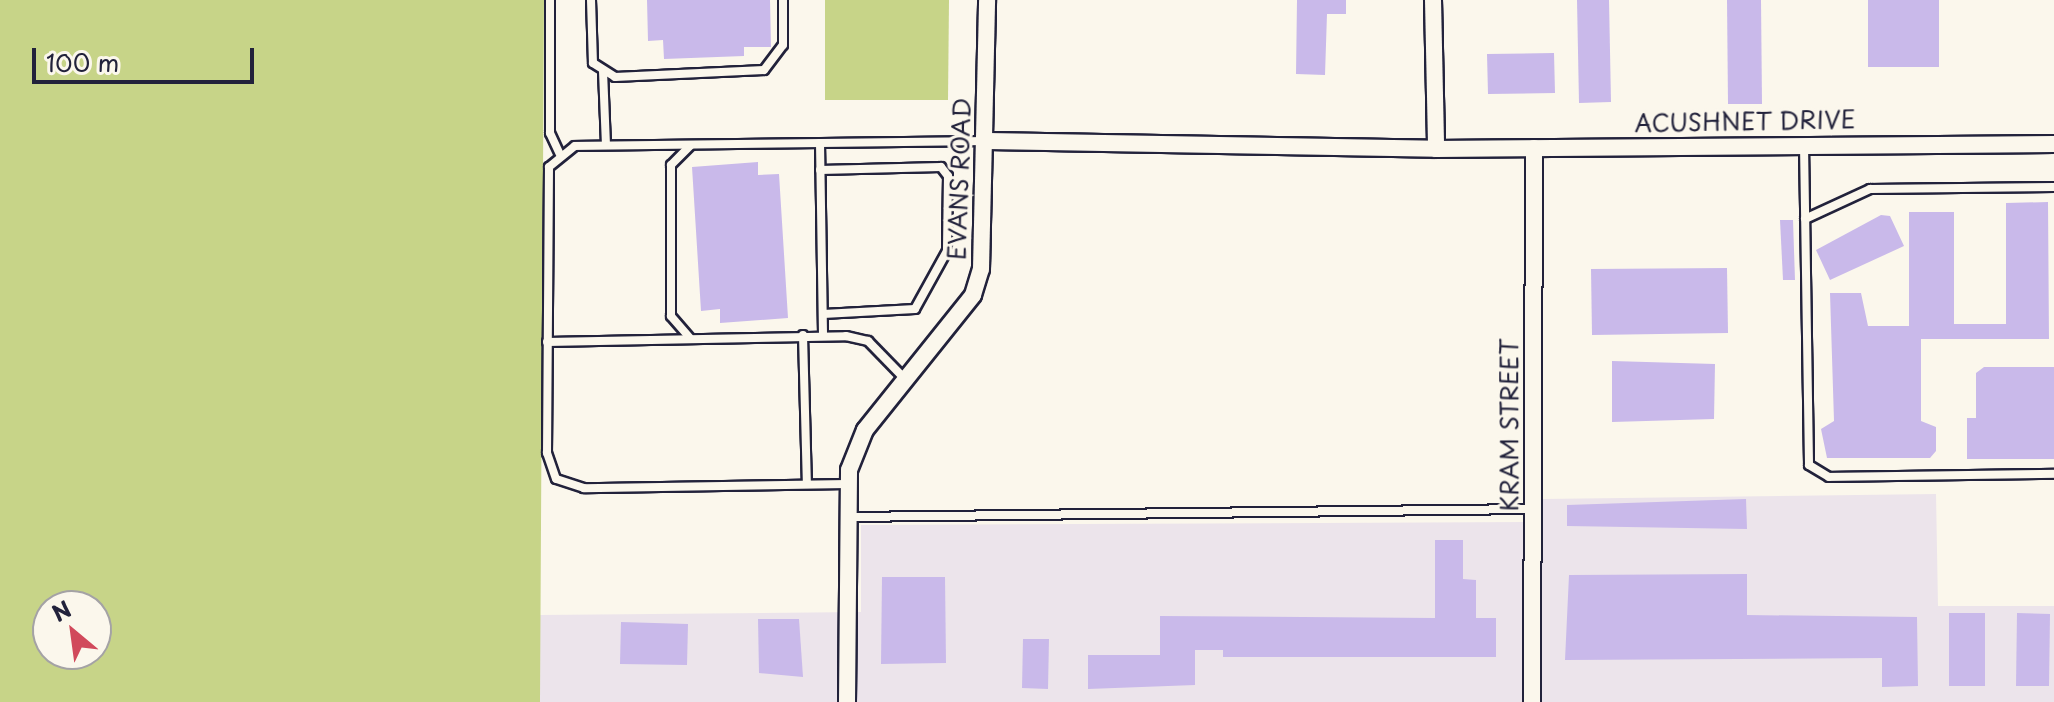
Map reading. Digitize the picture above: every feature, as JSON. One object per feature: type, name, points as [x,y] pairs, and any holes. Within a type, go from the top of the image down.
[{"type":"street","name":"EVANS ROAD","points":[[847,702],[847,484],[865,430],[973,295],[988,141],[987,0]]},
{"type":"street","points":[[1433,0],[1436,149]]},
{"type":"street","name":"ACUSHNET DRIVE","points":[[988,141],[1436,149],[2054,144]]},
{"type":"street","name":"KRAM STREET","points":[[1532,702],[1534,148]]},
{"type":"lane","points":[[550,0],[550,133],[560,154]]},
{"type":"lane","points":[[591,0],[590,50],[603,71],[606,145]]},
{"type":"lane","points":[[603,71],[753,74],[776,60],[783,45],[783,0]]},
{"type":"lane","points":[[847,484],[567,486],[556,479],[547,453],[546,177],[560,154],[606,145],[988,141]]},
{"type":"lane","points":[[820,143],[823,336]]},
{"type":"lane","points":[[691,339],[671,316],[671,165],[692,144]]},
{"type":"lane","points":[[1804,144],[1809,465],[1829,477],[2054,474]]},
{"type":"lane","points":[[820,170],[941,167],[948,176],[947,251],[923,301],[906,315],[823,314]]},
{"type":"lane","points":[[1805,219],[1870,189],[2054,187]]},
{"type":"lane","points":[[803,335],[807,484]]},
{"type":"lane","points":[[547,342],[823,336],[868,341],[904,378]]},
{"type":"lane","points":[[847,517],[1533,509]]},
{"type":"shaded area","points":[[1936,494],[1938,606],[2054,606],[2054,702],[540,702],[540,615],[861,612],[861,525],[1542,522],[1543,499]]},
{"type":"green space","points":[[0,0],[544,0],[540,702],[0,702]]},
{"type":"green space","points":[[825,0],[949,0],[948,100],[825,100]]},
{"type":"building","points":[[647,0],[770,0],[771,47],[744,47],[744,56],[664,59],[663,40],[648,41]]},
{"type":"building","points":[[1297,0],[1346,0],[1346,14],[1327,14],[1325,75],[1296,74]]},
{"type":"building","points":[[1577,0],[1609,0],[1611,102],[1579,103]]},
{"type":"building","points":[[1727,0],[1761,0],[1762,104],[1728,104]]},
{"type":"building","points":[[1868,0],[1939,0],[1939,67],[1868,67]]},
{"type":"building","points":[[1554,53],[1555,93],[1488,94],[1487,54]]},
{"type":"building","points":[[758,162],[758,175],[779,174],[788,318],[720,323],[720,309],[701,311],[692,167]]},
{"type":"building","points":[[2048,202],[2049,339],[1921,339],[1921,421],[1936,427],[1936,451],[1930,458],[1827,458],[1821,429],[1834,421],[1830,293],[1861,293],[1868,326],[1909,326],[1909,212],[1954,212],[1954,324],[2006,324],[2006,203]]},
{"type":"building","points":[[1881,215],[1890,216],[1904,246],[1830,280],[1816,250]]},
{"type":"building","points":[[1780,220],[1793,220],[1795,280],[1783,280]]},
{"type":"building","points":[[1727,268],[1728,333],[1592,335],[1591,269]]},
{"type":"building","points":[[1612,361],[1715,364],[1714,419],[1612,422]]},
{"type":"building","points":[[1984,367],[2054,367],[2054,459],[1967,459],[1967,418],[1976,418],[1976,373]]},
{"type":"building","points":[[1746,499],[1747,529],[1567,526],[1567,505]]},
{"type":"building","points":[[1435,540],[1463,540],[1463,579],[1476,580],[1476,618],[1496,618],[1496,657],[1223,657],[1223,650],[1195,650],[1195,685],[1088,689],[1088,655],[1160,655],[1160,616],[1435,618]]},
{"type":"building","points":[[1747,574],[1747,615],[1917,617],[1918,686],[1882,687],[1882,658],[1565,660],[1569,575]]},
{"type":"building","points":[[882,577],[945,577],[946,663],[881,664]]},
{"type":"building","points":[[1949,613],[1985,613],[1985,686],[1949,686]]},
{"type":"building","points":[[2017,613],[2050,614],[2049,686],[2016,686]]},
{"type":"building","points":[[758,619],[799,619],[803,677],[759,673]]},
{"type":"building","points":[[621,622],[688,624],[687,665],[620,664]]},
{"type":"building","points":[[1023,639],[1049,639],[1048,689],[1022,688]]}]
